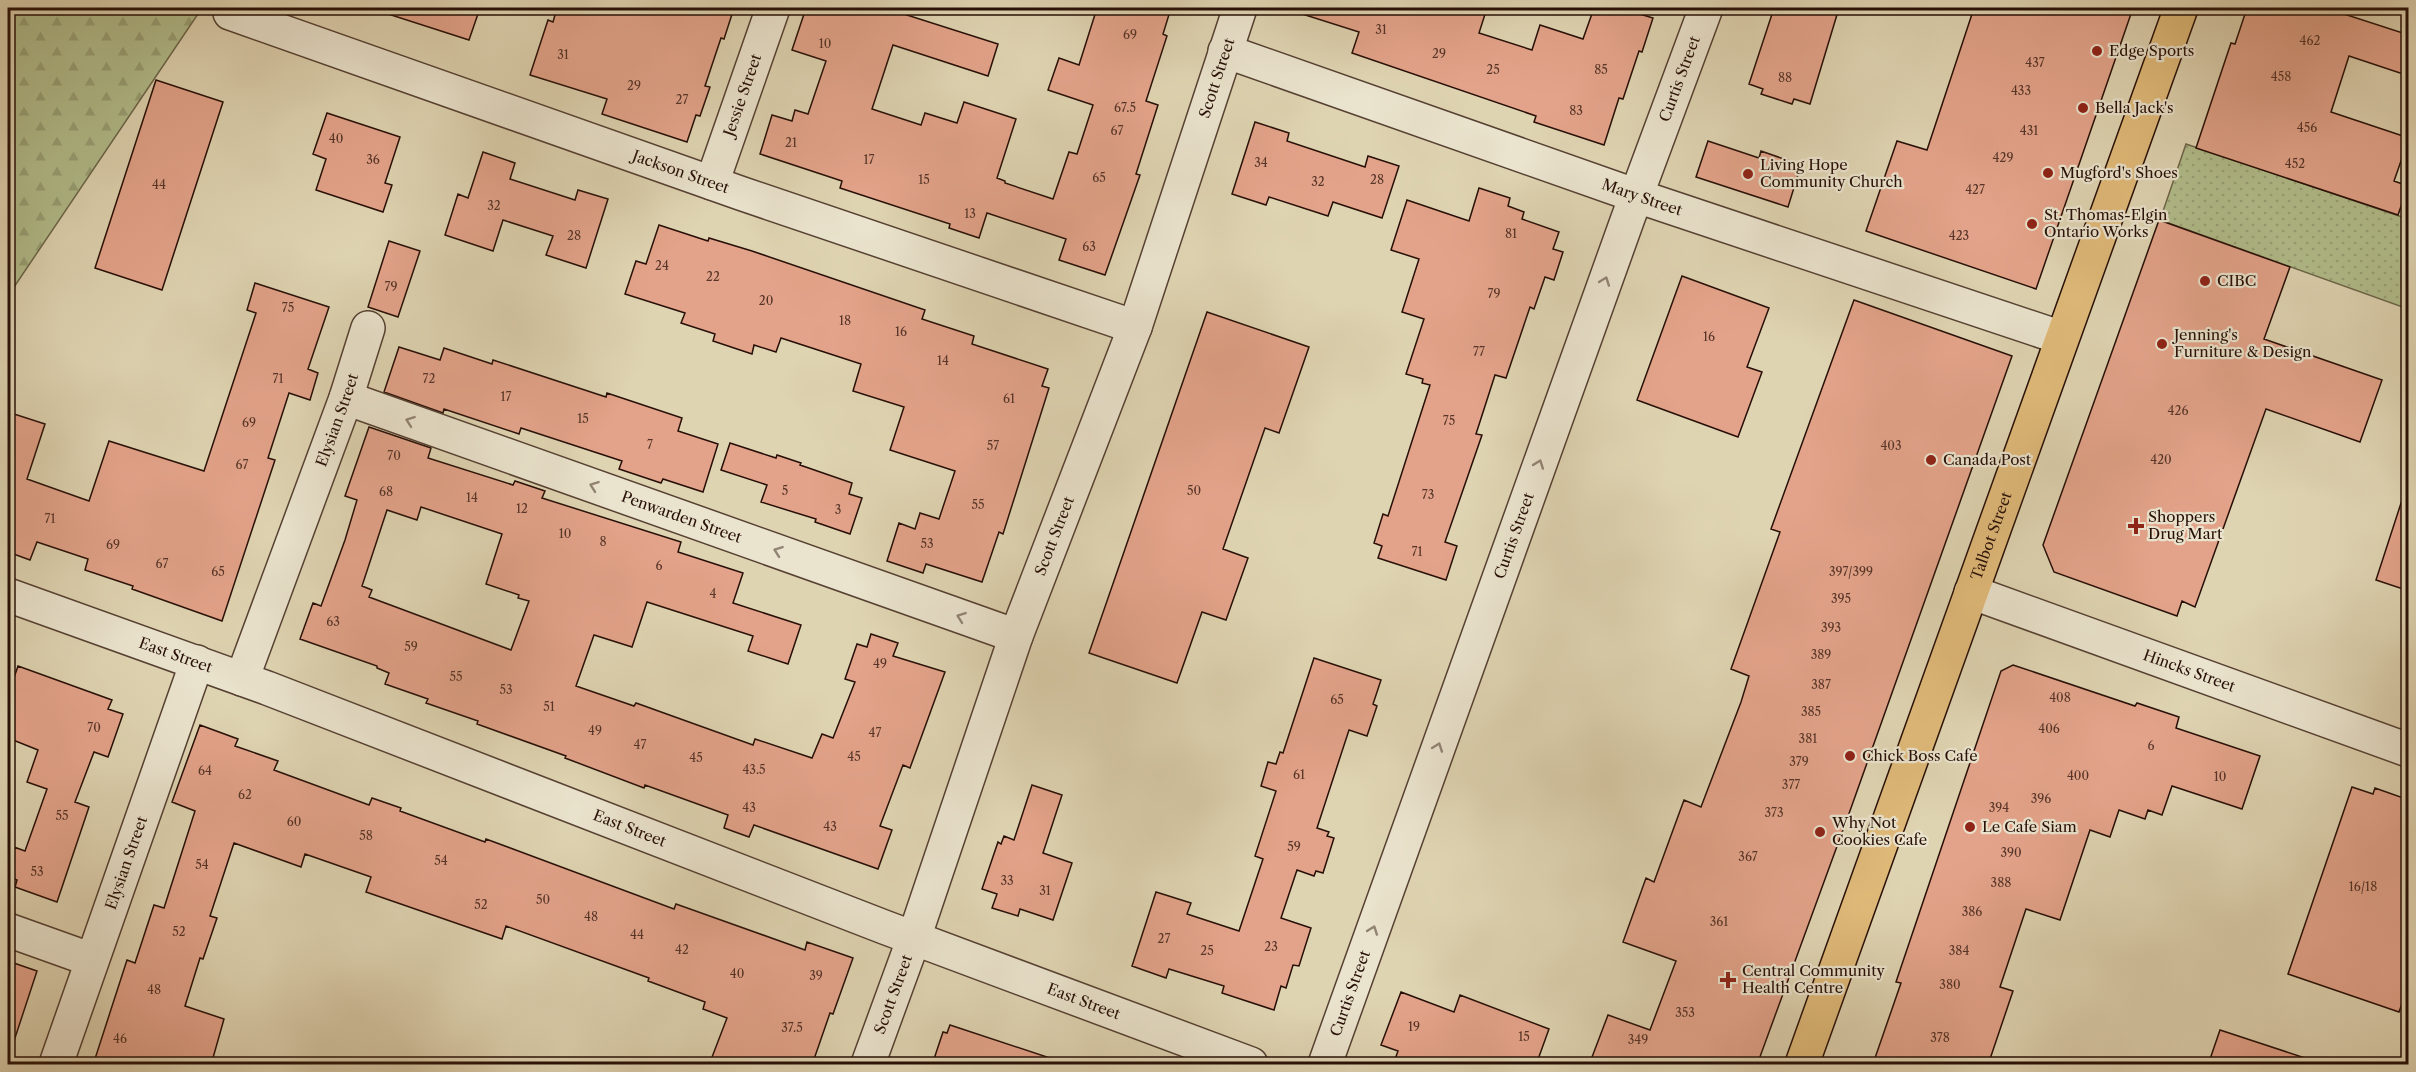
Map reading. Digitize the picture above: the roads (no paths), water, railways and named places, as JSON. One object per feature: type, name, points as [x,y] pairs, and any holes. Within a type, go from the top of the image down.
[{"type":"main road","name":"Talbot Street","points":[[1802,1065],[2181,8]]},
{"type":"street","name":"Jessie Street","points":[[712,183],[773,8]]},
{"type":"street","name":"Scott Street","points":[[868,1065],[914,938],[1016,636],[1135,327],[1240,8]]},
{"type":"street","name":"Curtis Street","points":[[1325,1065],[1706,8]]},
{"type":"street","name":"Jackson Street","points":[[230,13],[712,183],[1135,327]]},
{"type":"street","name":"Mary Street","points":[[1225,51],[1637,196],[2062,338]]},
{"type":"street","name":"Elysian Street","points":[[242,679],[346,398],[368,328]]},
{"type":"street","name":"Penwarden Street","points":[[346,398],[1016,636]]},
{"type":"street","name":"Hincks Street","points":[[1971,592],[2409,750]]},
{"type":"street","name":"East Street","points":[[8,595],[242,679],[1251,1065]]},
{"type":"street","name":"Elysian Street","points":[[56,1065],[197,662]]},
{"type":"street","points":[[8,930],[92,960]]},
{"type":"place","name":"Edge Sports","points":[[2097,51]]},
{"type":"place","name":"Bella Jack's","points":[[2083,108]]},
{"type":"place","name":"Mugford's Shoes","points":[[2048,173]]},
{"type":"place","name":"Living Hope Community Church","points":[[1748,174]]},
{"type":"place","name":"St. Thomas-Elgin Ontario Works","points":[[2032,224]]},
{"type":"place","name":"CIBC","points":[[2205,281]]},
{"type":"place","name":"Jenning's Furniture & Design","points":[[2162,344]]},
{"type":"place","name":"Canada Post","points":[[1931,460]]},
{"type":"place","name":"Shoppers Drug Mart","points":[[2136,526]]},
{"type":"place","name":"Chick Boss Cafe","points":[[1850,756]]},
{"type":"place","name":"Le Cafe Siam","points":[[1970,827]]},
{"type":"place","name":"Why Not Cookies Cafe","points":[[1820,832]]},
{"type":"place","name":"Central Community Health Centre","points":[[1728,980]]}]
